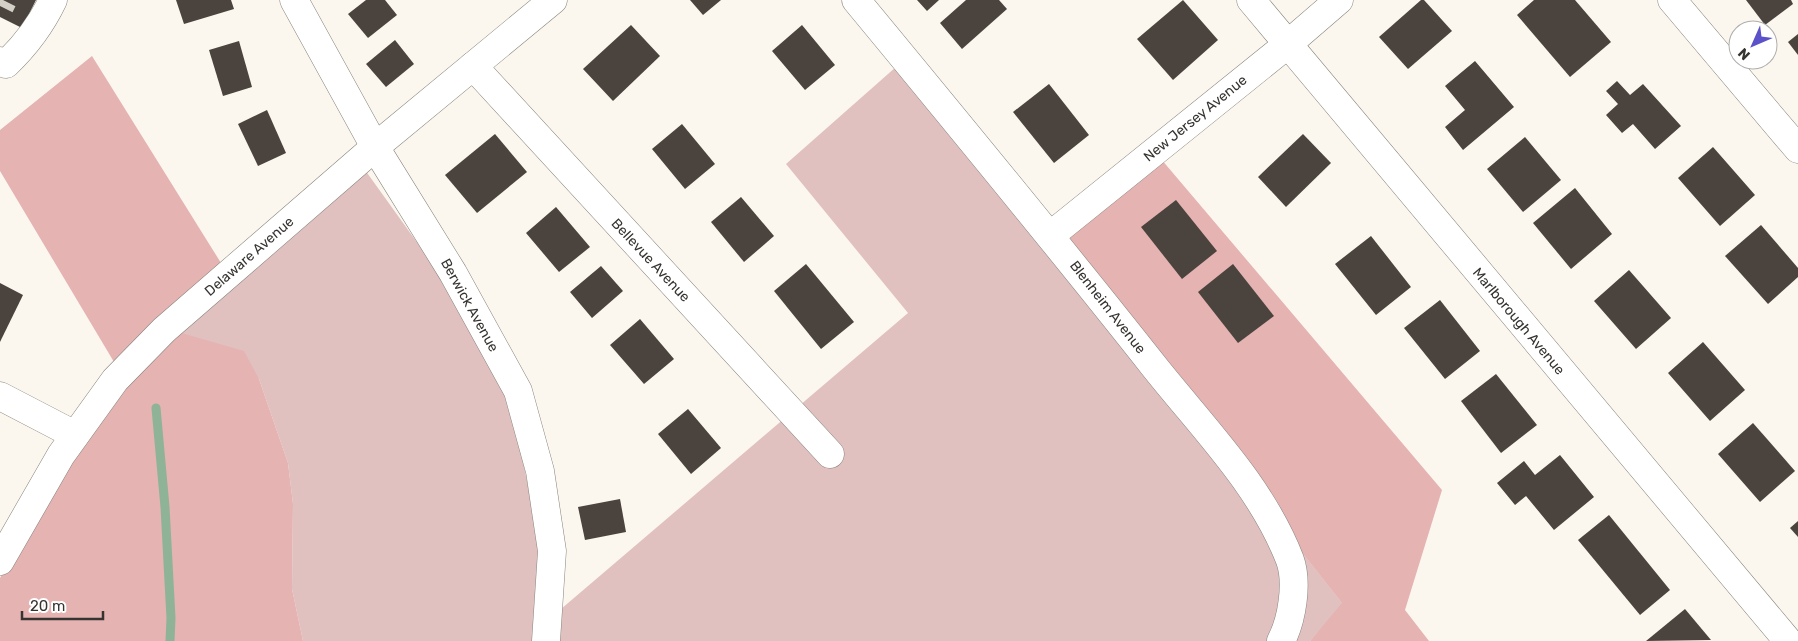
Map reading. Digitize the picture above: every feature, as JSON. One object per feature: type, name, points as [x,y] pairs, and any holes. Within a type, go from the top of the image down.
[{"type":"street","points":[[0,61],[6,64],[24,46],[39,27],[53,0]]},
{"type":"street","name":"Berwick Avenue","points":[[294,0],[375,148],[453,273],[518,391],[540,471],[552,551],[546,641]]},
{"type":"street","name":"Delaware Avenue","points":[[0,561],[61,455],[75,435],[115,380],[164,330],[375,148],[553,0]]},
{"type":"street","name":"Blenheim Avenue","points":[[856,0],[1051,235],[1238,468],[1268,514],[1290,562],[1295,585],[1286,631],[1281,641]]},
{"type":"street","name":"Marlborough Avenue","points":[[1251,0],[1788,641]]},
{"type":"street","name":"New Jersey Avenue","points":[[1051,235],[1288,44],[1339,0]]},
{"type":"street","points":[[1672,0],[1798,149]]},
{"type":"street","name":"Bellevue Avenue","points":[[473,66],[830,454]]},
{"type":"street","points":[[0,396],[75,435]]},
{"type":"shaded area","points":[[92,56],[221,263],[157,326],[244,351],[259,379],[288,463],[293,504],[292,589],[303,641],[0,641],[0,578],[117,367],[0,171],[0,130]]},
{"type":"shaded area","points":[[905,59],[1051,235],[1343,604],[1310,641],[303,641],[292,589],[293,504],[288,463],[259,379],[157,326],[360,163],[503,362],[554,615],[908,313],[786,164]]},
{"type":"shaded area","points":[[1150,146],[1442,490],[1405,610],[1429,641],[1310,641],[1342,603],[1051,235]]},
{"type":"building","points":[[0,0],[36,0],[22,28],[0,17]]},
{"type":"building","points":[[176,0],[231,0],[234,9],[184,24]]},
{"type":"building","points":[[366,0],[385,0],[397,15],[368,38],[348,14]]},
{"type":"building","points":[[690,0],[721,0],[703,15]]},
{"type":"building","points":[[917,0],[939,0],[927,11]]},
{"type":"building","points":[[966,0],[999,0],[1007,9],[962,49],[940,23]]},
{"type":"building","points":[[1183,0],[1218,40],[1173,80],[1137,39]]},
{"type":"building","points":[[1421,0],[1424,0],[1452,31],[1408,69],[1379,37]]},
{"type":"building","points":[[1534,0],[1575,0],[1611,42],[1570,77],[1517,15]]},
{"type":"building","points":[[1746,0],[1791,0],[1793,4],[1772,20],[1761,20]]},
{"type":"building","points":[[631,25],[660,56],[613,101],[583,69]]},
{"type":"building","points":[[802,25],[835,65],[805,90],[772,51]]},
{"type":"building","points":[[1798,34],[1798,55],[1788,42]]},
{"type":"building","points":[[395,40],[414,64],[386,87],[366,64]]},
{"type":"building","points":[[239,41],[252,87],[223,96],[209,50]]},
{"type":"building","points":[[1475,61],[1514,107],[1463,150],[1445,127],[1465,110],[1445,86]]},
{"type":"building","points":[[1617,81],[1630,95],[1643,84],[1681,126],[1655,149],[1633,124],[1622,133],[1606,115],[1618,104],[1606,91]]},
{"type":"building","points":[[1049,84],[1089,135],[1054,163],[1013,112]]},
{"type":"building","points":[[267,110],[286,153],[258,166],[238,124]]},
{"type":"building","points":[[682,124],[715,164],[685,189],[652,149]]},
{"type":"building","points":[[495,134],[527,172],[477,213],[445,175]]},
{"type":"building","points":[[1303,134],[1331,163],[1286,207],[1258,177]]},
{"type":"building","points":[[1525,137],[1561,180],[1523,212],[1487,169]]},
{"type":"building","points":[[1713,147],[1755,195],[1720,226],[1678,178]]},
{"type":"building","points":[[1575,188],[1612,234],[1571,269],[1533,223]]},
{"type":"building","points":[[741,197],[774,236],[744,262],[711,222]]},
{"type":"building","points":[[1176,200],[1217,251],[1182,279],[1141,227]]},
{"type":"building","points":[[556,207],[590,247],[559,272],[526,233]]},
{"type":"building","points":[[1761,225],[1798,268],[1798,277],[1768,304],[1725,256]]},
{"type":"building","points":[[1371,236],[1411,287],[1376,315],[1335,264]]},
{"type":"building","points":[[806,264],[854,322],[821,349],[774,291]]},
{"type":"building","points":[[1233,264],[1274,316],[1238,343],[1198,292]]},
{"type":"building","points":[[601,266],[623,291],[592,318],[570,292]]},
{"type":"building","points":[[1629,270],[1671,318],[1636,349],[1594,301]]},
{"type":"building","points":[[0,283],[23,295],[0,342]]},
{"type":"building","points":[[1440,300],[1480,351],[1445,379],[1404,328]]},
{"type":"building","points":[[640,319],[674,359],[644,384],[610,345]]},
{"type":"building","points":[[1703,342],[1745,390],[1710,421],[1668,373]]},
{"type":"building","points":[[1496,374],[1537,425],[1501,453],[1461,401]]},
{"type":"building","points":[[688,409],[721,448],[691,474],[658,434]]},
{"type":"building","points":[[1753,423],[1795,471],[1760,502],[1718,454]]},
{"type":"building","points":[[1560,455],[1594,497],[1554,530],[1526,496],[1515,505],[1497,483],[1524,461],[1535,475]]},
{"type":"building","points":[[620,499],[626,532],[585,540],[578,507]]},
{"type":"building","points":[[1609,515],[1670,590],[1640,615],[1578,540]]},
{"type":"building","points":[[1798,521],[1798,537],[1790,528]]},
{"type":"building","points":[[1685,609],[1711,640],[1646,641]]},
{"type":"waterway","points":[[156,408],[165,507],[171,618],[170,641]]},
{"type":"tunnel","points":[[0,6],[3,0]]}]
